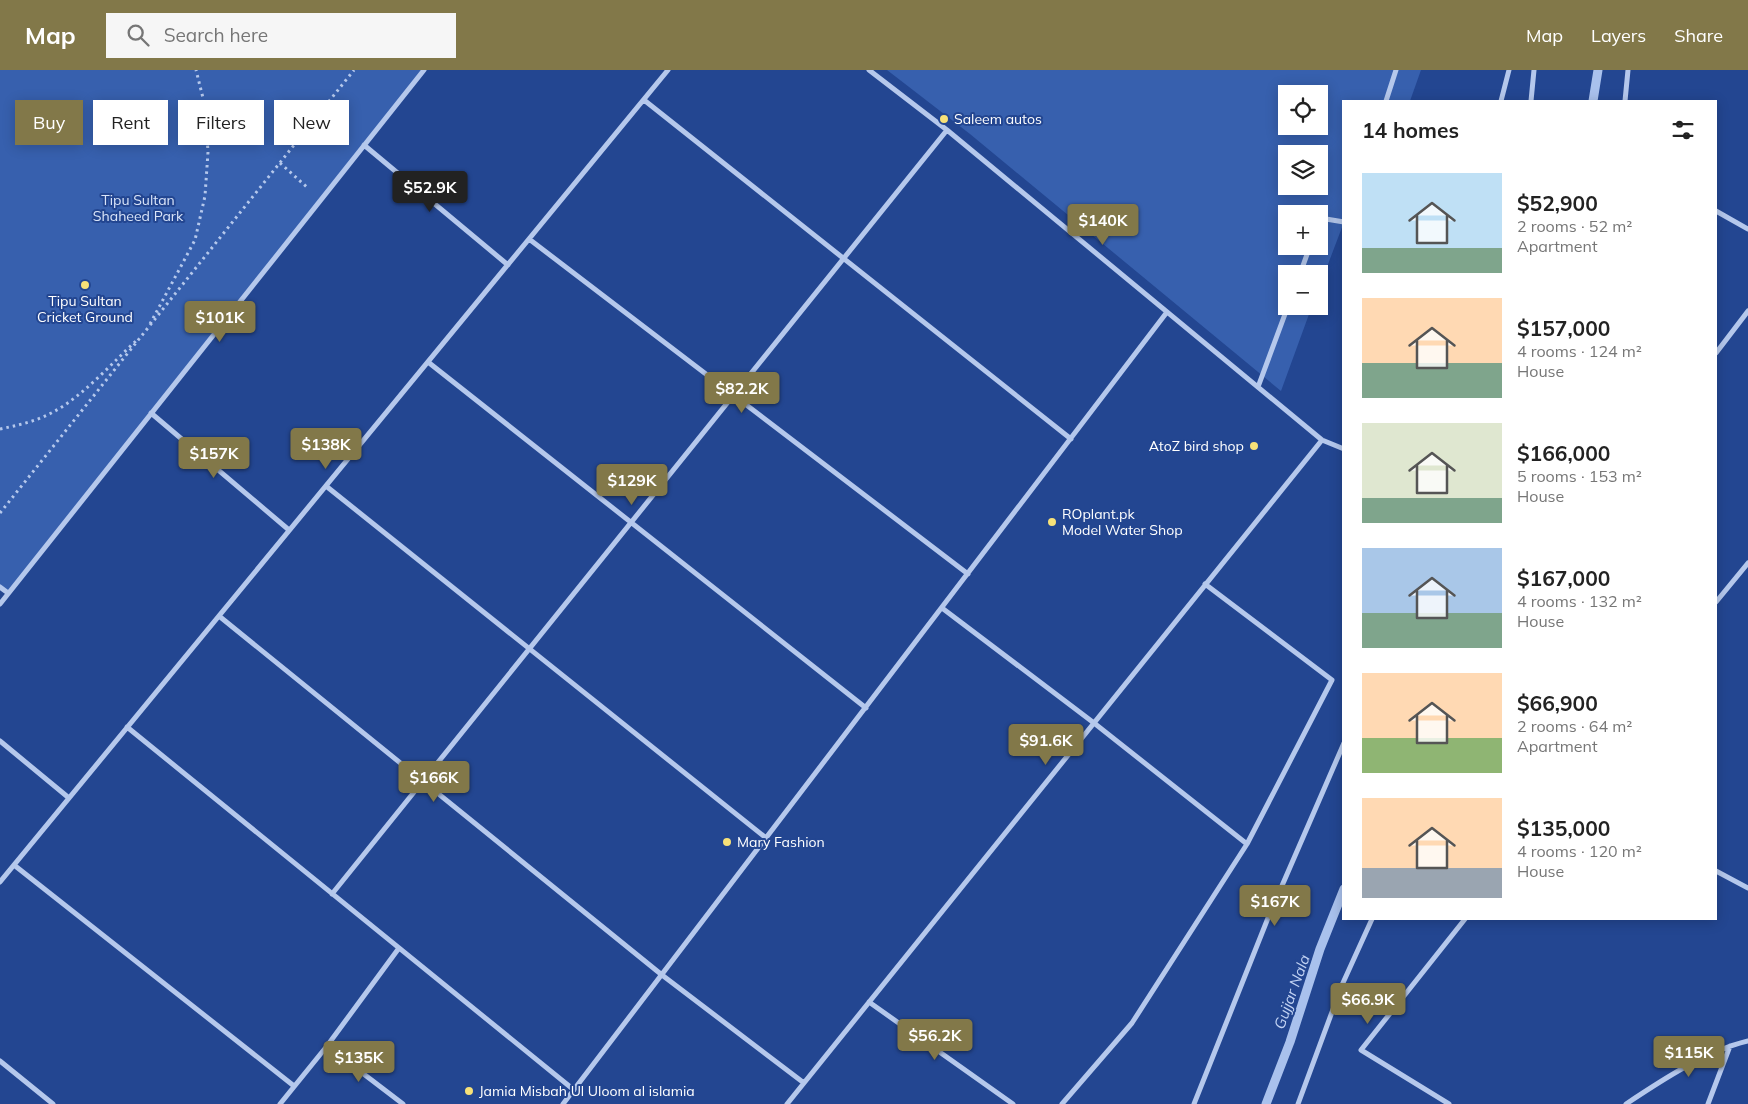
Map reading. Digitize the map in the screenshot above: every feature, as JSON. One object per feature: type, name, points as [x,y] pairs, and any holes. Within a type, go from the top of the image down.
[{"type":"street","points":[[0,604],[424,70]]},
{"type":"street","points":[[0,882],[668,70]]},
{"type":"street","points":[[869,70],[947,130],[1322,440],[1342,448]]},
{"type":"street","points":[[1386,100],[1396,70]]},
{"type":"street","points":[[1501,100],[1509,70]]},
{"type":"street","points":[[1531,100],[1534,70]]},
{"type":"street","points":[[1626,100],[1628,70]]},
{"type":"street","points":[[644,100],[1071,439]]},
{"type":"street","points":[[332,894],[947,130]]},
{"type":"street","points":[[364,145],[508,265]]},
{"type":"street","points":[[1717,212],[1748,229]]},
{"type":"street","points":[[1328,219],[1342,222]]},
{"type":"street","points":[[529,239],[968,574]]},
{"type":"street","points":[[1717,352],[1748,311]]},
{"type":"street","points":[[563,1104],[1167,312]]},
{"type":"street","points":[[1258,387],[1285,315]]},
{"type":"street","points":[[428,362],[866,708]]},
{"type":"street","points":[[151,414],[289,530]]},
{"type":"street","points":[[787,1104],[1322,440]]},
{"type":"street","points":[[326,486],[766,838]]},
{"type":"street","points":[[1717,601],[1748,562]]},
{"type":"street","points":[[1062,1104],[1132,1023],[1247,844],[1332,680],[1205,584]]},
{"type":"street","points":[[0,587],[8,594]]},
{"type":"street","points":[[942,608],[1094,723],[1247,844]]},
{"type":"street","points":[[219,616],[662,975],[804,1082]]},
{"type":"street","points":[[127,727],[574,1090]]},
{"type":"street","points":[[0,740],[69,798]]},
{"type":"street","points":[[1194,1104],[1268,918],[1342,749]]},
{"type":"street","points":[[14,865],[294,1086]]},
{"type":"street","points":[[1717,872],[1748,888]]},
{"type":"street","points":[[1298,1104],[1342,985],[1372,920]]},
{"type":"street","points":[[1449,1104],[1361,1050],[1464,920]]},
{"type":"street","points":[[280,1104],[327,1046],[399,948]]},
{"type":"street","points":[[869,1002],[1013,1104]]},
{"type":"street","points":[[1626,1104],[1662,1080],[1730,1046],[1748,1041]]},
{"type":"street","points":[[327,1046],[403,1104]]},
{"type":"street","points":[[1708,1104],[1730,1046]]},
{"type":"street","points":[[0,1061],[53,1104]]},
{"type":"path","points":[[0,429],[29,422],[55,412],[79,394],[146,331],[195,240],[205,196],[208,152],[205,106],[196,70]]},
{"type":"path","points":[[0,513],[354,70]]},
{"type":"path","points":[[280,163],[322,199]]},
{"type":"green space","name":"Tipu Sultan Shaheed Park","points":[[0,70],[424,70],[8,593],[0,587]]},
{"type":"green space","points":[[887,70],[1421,70],[1410,100],[1342,100],[1342,227],[1328,265],[1278,265],[1278,315],[1309,315],[1281,391],[970,134]]},
{"type":"waterway","name":"Gujjar Nala","points":[[1593,100],[1598,70]]},
{"type":"waterway","name":"Gujjar Nala","points":[[1266,1104],[1290,1042],[1320,949],[1342,894]]},
{"type":"place","name":"Saleem autos","points":[[944,119]]},
{"type":"place","name":"Tipu Sultan Cricket Ground","points":[[85,285]]},
{"type":"place","name":"AtoZ bird shop","points":[[1254,446]]},
{"type":"place","name":"ROplant.pk Model Water Shop","points":[[1052,522]]},
{"type":"place","name":"Mary Fashion","points":[[727,842]]},
{"type":"place","name":"Jamia Misbah Ul Uloom al islamia","points":[[469,1091]]}]
